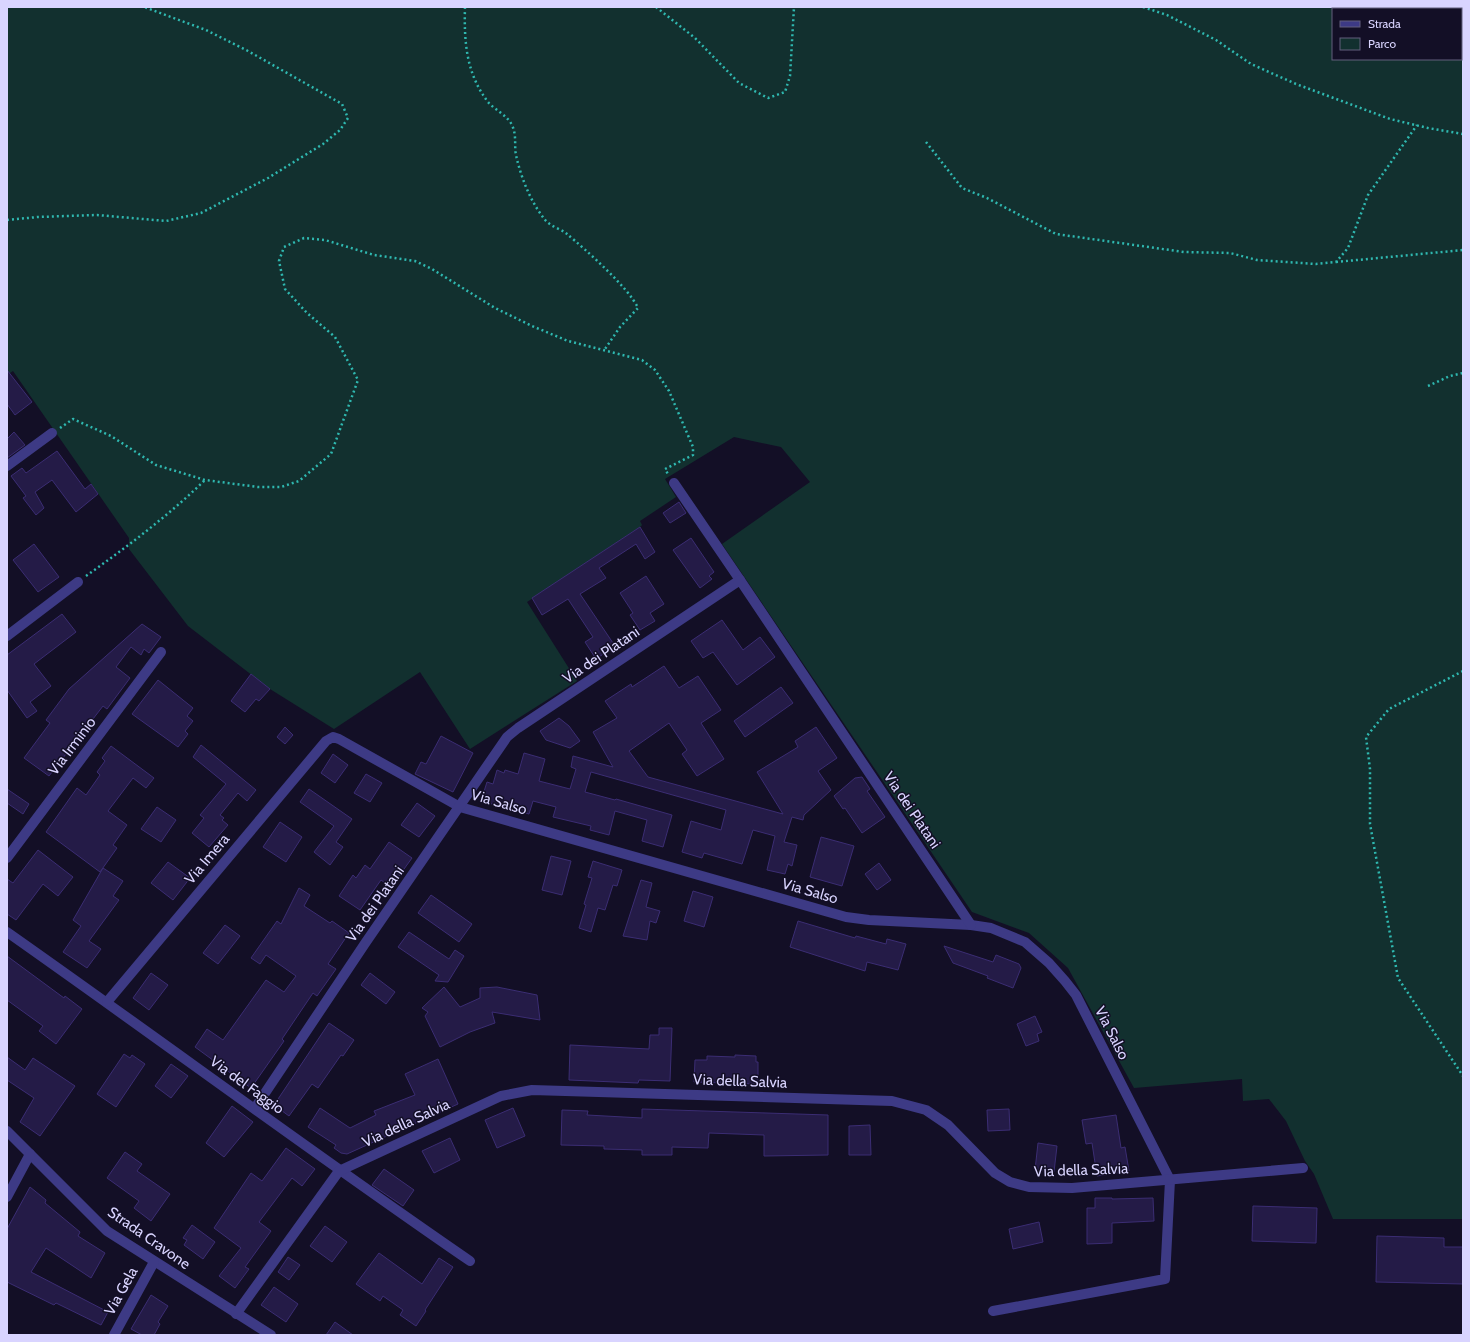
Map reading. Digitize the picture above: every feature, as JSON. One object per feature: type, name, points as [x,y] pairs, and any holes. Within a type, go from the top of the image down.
[{"type":"street","points":[[7,466],[52,433]]},
{"type":"street","points":[[674,483],[740,580]]},
{"type":"street","name":"Via dei Platani","points":[[255,1108],[366,942],[460,807],[493,755],[507,737],[518,728],[740,580],[971,925]]},
{"type":"street","points":[[7,636],[78,582]]},
{"type":"street","name":"Via Irminio","points":[[7,858],[160,652]]},
{"type":"street","name":"Via Salso","points":[[333,738],[339,739],[460,807],[846,917],[893,922],[971,925],[991,928],[1025,942],[1049,963],[1076,995],[1170,1180]]},
{"type":"street","name":"Via Imera","points":[[107,1002],[326,741],[333,738]]},
{"type":"street","name":"Via del Faggio","points":[[7,932],[255,1108],[339,1171],[470,1261]]},
{"type":"street","name":"Via della Salvia","points":[[236,1314],[339,1171],[501,1096],[532,1090],[574,1090],[892,1101],[926,1110],[948,1125],[996,1173],[1010,1182],[1028,1187],[1072,1188],[1303,1168]]},
{"type":"street","name":"Strada Cravone","points":[[7,1131],[107,1231],[271,1335]]},
{"type":"street","points":[[7,1197],[30,1154]]},
{"type":"street","points":[[993,1311],[1165,1279],[1170,1180]]},
{"type":"street","name":"Via Gela","points":[[114,1335],[154,1262]]},
{"type":"path","points":[[7,220],[38,216],[97,215],[166,221],[201,213],[268,178],[323,144],[340,130],[348,118],[342,104],[248,51],[206,30],[144,7]]},
{"type":"path","points":[[465,7],[464,33],[468,63],[477,86],[489,104],[511,124],[516,138],[516,154],[525,185],[536,208],[548,223],[566,233],[602,267],[634,299],[638,308],[620,328],[605,349]]},
{"type":"path","points":[[656,7],[695,38],[739,83],[768,98],[785,92],[790,76],[794,7]]},
{"type":"path","points":[[1143,7],[1167,15],[1216,40],[1251,64],[1296,84],[1390,119],[1463,134]]},
{"type":"path","points":[[1336,262],[1348,248],[1368,195],[1417,125]]},
{"type":"path","points":[[926,142],[962,188],[987,198],[1056,234],[1184,252],[1230,253],[1257,260],[1316,264],[1463,250]]},
{"type":"path","points":[[52,433],[73,419],[111,436],[156,465],[205,480],[258,487],[281,487],[299,481],[331,454],[358,380],[336,337],[307,313],[285,289],[279,261],[284,247],[304,238],[325,240],[374,255],[415,261],[432,269],[495,308],[532,326],[568,341],[605,349],[642,360],[656,370],[669,391],[693,447],[693,455],[665,470],[674,483]]},
{"type":"path","points":[[1428,386],[1450,376],[1463,373]]},
{"type":"path","points":[[78,582],[147,532],[176,508],[205,480]]},
{"type":"path","points":[[1463,672],[1389,709],[1366,737],[1370,769],[1370,824],[1398,978],[1463,1076]]},
{"type":"green space","points":[[7,7],[1463,7],[1463,1219],[1333,1219],[1314,1174],[1305,1161],[1286,1121],[1269,1099],[1243,1101],[1242,1079],[1134,1088],[1068,968],[1029,933],[972,912],[722,544],[810,482],[781,447],[734,437],[665,479],[676,497],[640,521],[642,525],[640,527],[527,602],[577,681],[470,749],[420,672],[334,729],[270,689],[188,626],[129,549],[129,538],[13,371],[7,375]]},
{"type":"building","points":[[7,370],[32,402],[15,415],[7,404]]},
{"type":"building","points":[[14,432],[25,445],[7,458],[7,439]]},
{"type":"building","points":[[57,451],[85,489],[91,484],[98,494],[76,512],[52,480],[35,492],[44,508],[36,515],[23,498],[26,496],[11,476],[22,468],[26,473]]},
{"type":"building","points":[[679,502],[686,513],[670,523],[663,513]]},
{"type":"building","points":[[640,527],[655,552],[645,559],[636,544],[599,568],[606,578],[580,594],[615,646],[596,659],[585,642],[593,637],[568,599],[542,615],[532,598]]},
{"type":"building","points":[[691,538],[714,572],[709,576],[712,579],[700,588],[673,550]]},
{"type":"building","points":[[34,544],[59,577],[38,592],[13,560]]},
{"type":"building","points":[[646,576],[664,604],[650,613],[655,621],[640,630],[630,615],[633,613],[620,593]]},
{"type":"building","points":[[62,614],[76,632],[34,664],[51,686],[30,702],[37,711],[27,718],[7,690],[7,655]]},
{"type":"building","points":[[722,620],[743,650],[760,637],[775,657],[737,685],[713,652],[703,658],[691,641]]},
{"type":"building","points":[[142,624],[161,637],[149,653],[144,649],[141,655],[131,647],[116,667],[130,678],[107,709],[103,706],[49,776],[24,758],[50,723],[46,720],[69,689]]},
{"type":"building","points":[[664,666],[679,688],[698,676],[721,710],[701,723],[724,759],[697,776],[682,754],[687,750],[669,723],[629,751],[648,777],[783,814],[757,772],[798,747],[795,741],[816,727],[837,758],[818,771],[831,790],[804,815],[803,820],[792,817],[784,842],[797,845],[792,866],[788,864],[785,874],[767,870],[775,836],[753,830],[742,864],[704,853],[702,858],[682,852],[691,821],[721,830],[726,810],[591,772],[585,792],[672,815],[663,847],[642,841],[647,820],[615,811],[609,835],[590,830],[591,826],[553,817],[556,807],[533,801],[529,814],[481,801],[487,782],[493,784],[497,770],[504,773],[505,770],[518,774],[524,753],[545,759],[539,781],[570,789],[576,769],[571,767],[573,756],[613,767],[593,732],[617,718],[605,701],[631,684],[632,687]]},
{"type":"building","points":[[251,674],[270,689],[259,701],[256,699],[245,712],[231,701]]},
{"type":"building","points":[[158,680],[193,708],[187,716],[193,721],[185,731],[188,734],[178,747],[132,714]]},
{"type":"building","points":[[781,687],[793,703],[745,737],[734,721]]},
{"type":"building","points":[[559,718],[569,726],[580,741],[570,748],[546,740],[540,731]]},
{"type":"building","points":[[285,727],[293,735],[285,744],[277,737]]},
{"type":"building","points":[[441,736],[473,753],[453,792],[415,774],[421,762],[426,764]]},
{"type":"building","points":[[201,745],[256,790],[247,801],[238,793],[220,815],[224,818],[222,820],[228,825],[209,847],[192,833],[204,818],[200,815],[226,784],[193,757]]},
{"type":"building","points":[[111,746],[154,778],[146,788],[133,778],[108,811],[127,825],[113,845],[117,848],[100,872],[46,832],[77,788],[86,795],[100,775],[97,772],[105,761],[102,758]]},
{"type":"building","points":[[333,754],[348,765],[335,783],[321,773]]},
{"type":"building","points":[[366,774],[382,783],[370,802],[354,793]]},
{"type":"building","points":[[862,777],[870,789],[867,791],[885,817],[862,833],[845,808],[843,809],[834,796],[855,778]]},
{"type":"building","points":[[7,789],[29,804],[23,814],[7,803]]},
{"type":"building","points":[[309,789],[352,819],[336,842],[343,847],[330,865],[314,852],[334,826],[300,802]]},
{"type":"building","points":[[417,803],[435,816],[419,837],[401,825]]},
{"type":"building","points":[[157,807],[176,820],[161,842],[141,829]]},
{"type":"building","points":[[280,822],[302,837],[286,862],[263,847]]},
{"type":"building","points":[[821,837],[854,846],[842,886],[810,877]]},
{"type":"building","points":[[389,842],[412,858],[391,887],[381,880],[360,910],[339,896],[353,875],[356,878],[365,865],[370,869]]},
{"type":"building","points":[[38,850],[73,877],[58,896],[43,884],[16,920],[7,914],[7,879],[13,883]]},
{"type":"building","points":[[551,856],[571,861],[562,895],[542,890]]},
{"type":"building","points":[[593,861],[622,870],[617,886],[613,885],[605,910],[598,908],[591,932],[579,928],[586,905],[584,904],[592,878],[588,877]]},
{"type":"building","points":[[168,862],[190,878],[173,900],[151,883]]},
{"type":"building","points":[[879,863],[891,880],[877,890],[865,874]]},
{"type":"building","points":[[103,868],[123,881],[113,896],[119,900],[89,941],[101,949],[87,968],[63,952],[81,926],[73,920]]},
{"type":"building","points":[[641,880],[652,883],[646,907],[660,911],[656,923],[650,921],[647,940],[623,936]]},
{"type":"building","points":[[299,888],[310,895],[304,906],[330,923],[332,921],[349,933],[328,964],[336,969],[317,996],[313,993],[282,1039],[284,1041],[251,1088],[195,1047],[207,1029],[223,1040],[266,980],[284,992],[296,976],[266,955],[260,964],[251,958],[277,921],[281,924]]},
{"type":"building","points":[[693,891],[713,897],[704,927],[684,921]]},
{"type":"building","points":[[431,895],[472,924],[459,942],[418,913]]},
{"type":"building","points":[[798,921],[855,938],[856,936],[886,944],[887,939],[906,944],[898,970],[867,962],[865,971],[790,947]]},
{"type":"building","points":[[225,925],[240,936],[218,964],[203,953]]},
{"type":"building","points":[[409,932],[449,959],[455,950],[464,956],[448,982],[435,981],[439,975],[398,947]]},
{"type":"building","points":[[944,946],[993,962],[996,955],[1019,964],[1021,968],[1013,988],[987,978],[988,976],[953,963]]},
{"type":"building","points":[[7,956],[64,998],[65,996],[82,1009],[56,1044],[39,1031],[43,1026],[7,1000]]},
{"type":"building","points":[[151,973],[168,985],[149,1010],[133,998]]},
{"type":"building","points":[[370,973],[395,992],[386,1004],[361,985]]},
{"type":"building","points":[[444,987],[460,1007],[480,998],[480,988],[497,987],[537,995],[540,1020],[492,1012],[495,1023],[470,1032],[440,1047],[425,1016],[428,1012],[422,1008]]},
{"type":"building","points":[[1035,1016],[1042,1032],[1037,1034],[1039,1041],[1026,1046],[1017,1024]]},
{"type":"building","points":[[329,1023],[354,1040],[343,1056],[341,1055],[318,1088],[312,1084],[289,1116],[274,1105]]},
{"type":"building","points":[[659,1028],[672,1028],[670,1081],[639,1080],[638,1083],[569,1080],[570,1045],[649,1049],[650,1035],[659,1035]]},
{"type":"building","points":[[124,1054],[130,1058],[132,1055],[145,1064],[116,1107],[97,1094]]},
{"type":"building","points":[[735,1055],[756,1056],[756,1062],[758,1062],[758,1084],[694,1082],[695,1060],[707,1060],[707,1056],[735,1057]]},
{"type":"building","points":[[7,1057],[25,1070],[33,1058],[75,1086],[40,1136],[20,1122],[34,1098],[7,1080]]},
{"type":"building","points":[[438,1059],[458,1104],[347,1154],[341,1153],[334,1148],[336,1145],[308,1127],[320,1108],[350,1128],[376,1115],[374,1111],[415,1095],[405,1074]]},
{"type":"building","points":[[171,1064],[188,1076],[171,1098],[155,1086]]},
{"type":"building","points":[[232,1106],[253,1122],[224,1157],[206,1143]]},
{"type":"building","points":[[513,1108],[525,1136],[497,1148],[485,1120]]},
{"type":"building","points":[[642,1109],[828,1115],[828,1155],[764,1156],[764,1135],[709,1133],[708,1148],[672,1147],[672,1155],[642,1155],[642,1150],[604,1149],[604,1146],[561,1145],[562,1110],[588,1111],[587,1115],[642,1118]]},
{"type":"building","points":[[1009,1109],[1010,1130],[988,1131],[987,1110]]},
{"type":"building","points":[[1116,1115],[1121,1148],[1125,1147],[1129,1171],[1097,1176],[1092,1143],[1086,1144],[1082,1120]]},
{"type":"building","points":[[870,1125],[871,1155],[849,1155],[849,1126]]},
{"type":"building","points":[[450,1138],[460,1160],[434,1173],[422,1151]]},
{"type":"building","points":[[1038,1143],[1057,1146],[1054,1172],[1035,1170]]},
{"type":"building","points":[[286,1148],[315,1169],[302,1186],[292,1178],[259,1222],[271,1231],[245,1267],[249,1269],[235,1288],[219,1276],[241,1248],[214,1228],[251,1173],[262,1181]]},
{"type":"building","points":[[125,1152],[142,1164],[137,1171],[170,1194],[151,1221],[134,1208],[139,1201],[107,1178]]},
{"type":"building","points":[[384,1169],[414,1190],[403,1206],[372,1185]]},
{"type":"building","points":[[30,1187],[46,1200],[45,1203],[80,1232],[78,1236],[105,1253],[91,1278],[46,1248],[31,1272],[108,1312],[101,1325],[56,1303],[54,1305],[7,1282],[7,1229]]},
{"type":"building","points":[[1095,1198],[1153,1198],[1154,1221],[1112,1223],[1112,1243],[1087,1244],[1087,1208],[1095,1208]]},
{"type":"building","points":[[1253,1206],[1317,1208],[1316,1243],[1252,1241]]},
{"type":"building","points":[[1039,1222],[1043,1242],[1013,1249],[1009,1229]]},
{"type":"building","points":[[192,1225],[215,1242],[203,1259],[184,1245],[187,1240],[183,1238]]},
{"type":"building","points":[[325,1226],[347,1242],[332,1262],[310,1246]]},
{"type":"building","points":[[1377,1236],[1444,1238],[1444,1247],[1463,1247],[1463,1284],[1376,1282]]},
{"type":"building","points":[[379,1253],[422,1284],[439,1258],[453,1267],[416,1326],[400,1315],[403,1310],[383,1296],[380,1301],[356,1284]]},
{"type":"building","points":[[288,1257],[300,1265],[289,1280],[278,1272]]},
{"type":"building","points":[[274,1287],[298,1304],[286,1322],[261,1305]]},
{"type":"building","points":[[151,1295],[168,1306],[158,1322],[160,1324],[154,1335],[142,1335],[131,1329]]},
{"type":"building","points":[[335,1322],[353,1335],[326,1335]]}]
